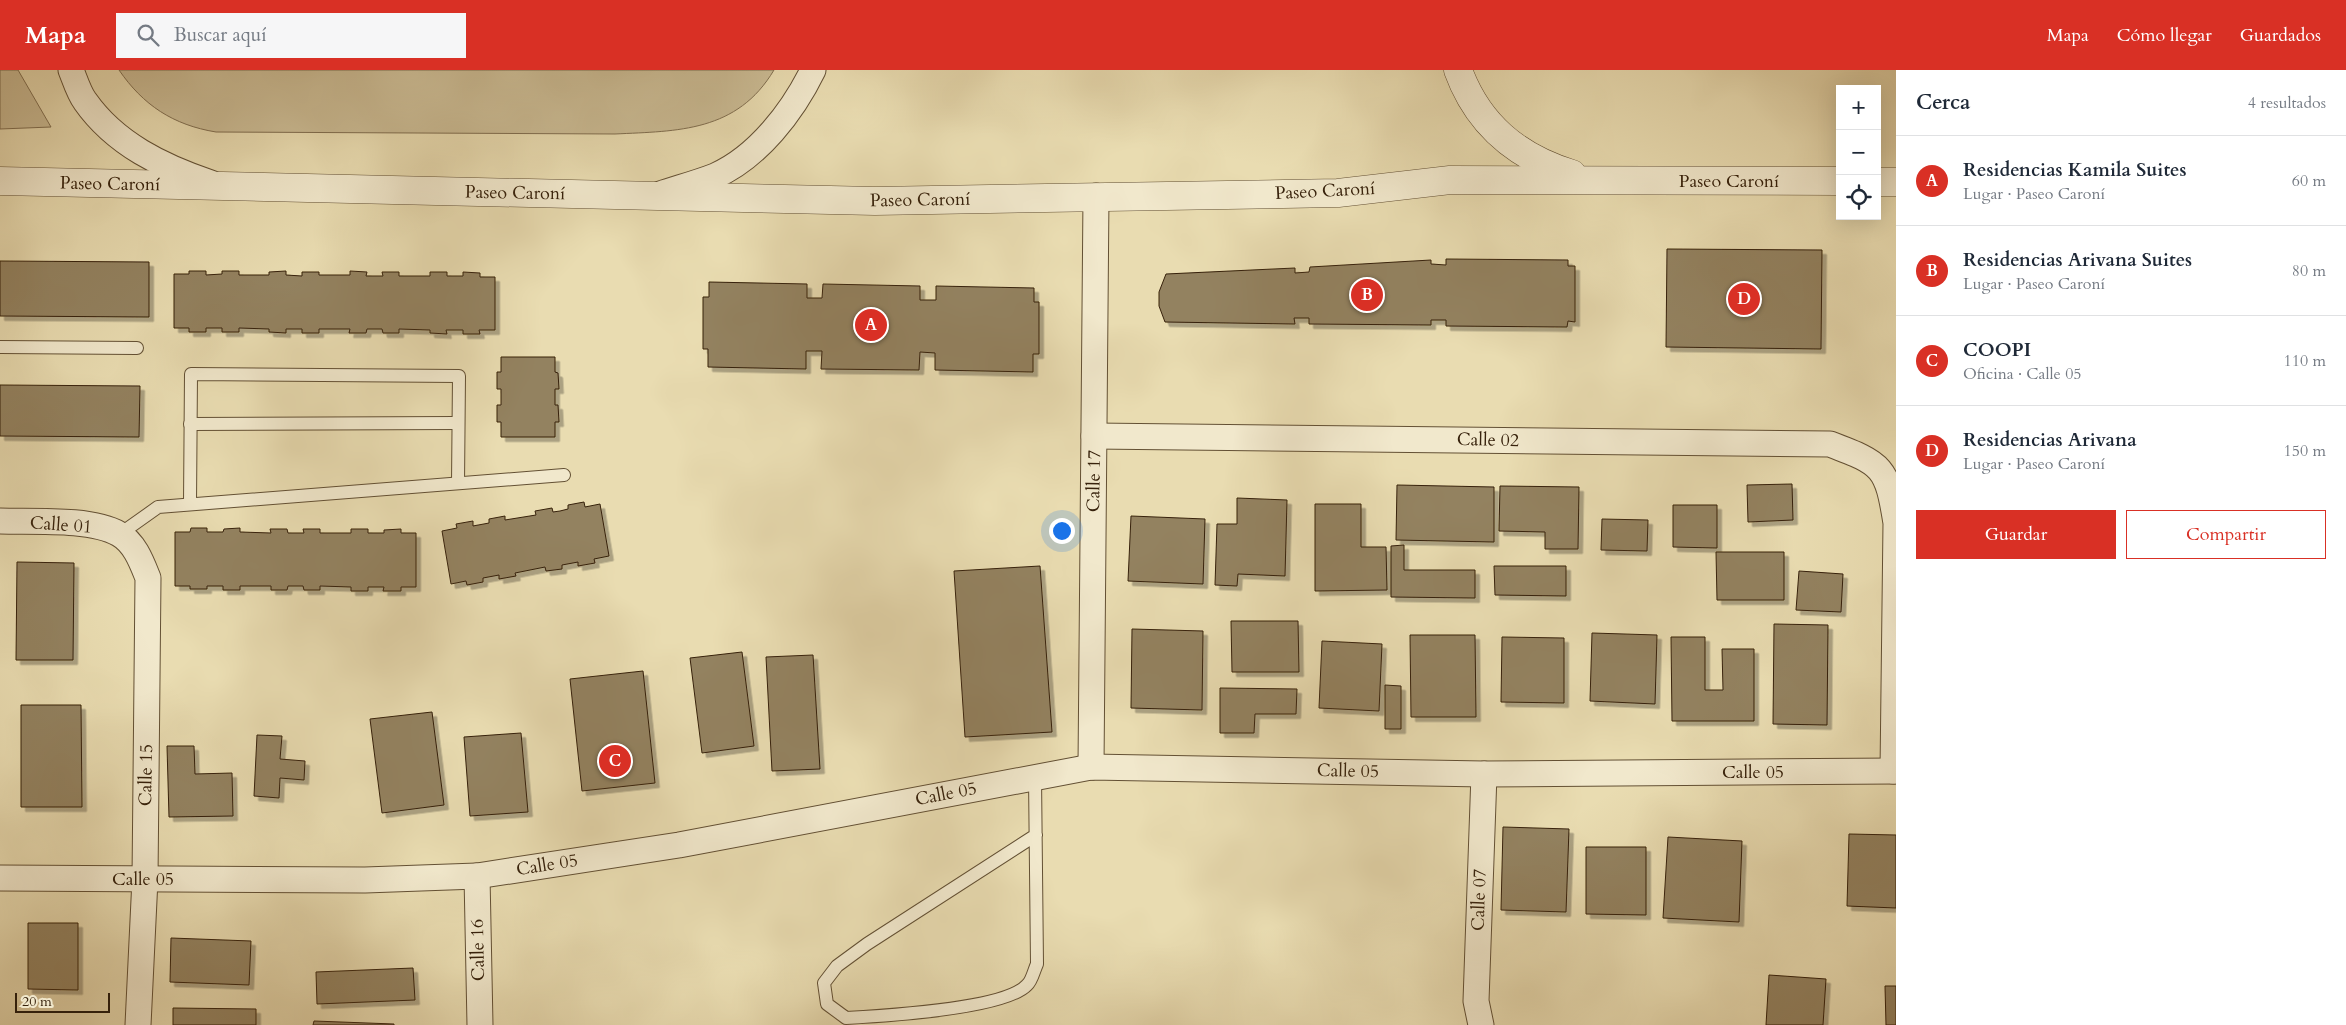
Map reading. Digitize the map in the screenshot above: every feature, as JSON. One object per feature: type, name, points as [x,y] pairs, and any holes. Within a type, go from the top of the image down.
[{"type":"street","points":[[71,70],[84,101],[107,127],[141,154],[186,175],[220,186]]},
{"type":"street","points":[[655,196],[717,175],[754,151],[783,120],[813,70]]},
{"type":"street","points":[[1458,70],[1477,108],[1500,136],[1525,155],[1553,168],[1592,180]]},
{"type":"street","name":"Paseo Caroní","points":[[0,181],[875,201],[1338,193],[1450,180],[1836,181]]},
{"type":"street","points":[[1881,182],[1896,182]]},
{"type":"street","name":"Calle 17","points":[[1091,767],[1096,196]]},
{"type":"street","name":"Calle 02","points":[[1094,436],[1830,444],[1856,454],[1878,466],[1890,488],[1896,524],[1894,771]]},
{"type":"street","name":"Calle 01","points":[[0,521],[94,525],[120,534]]},
{"type":"street","name":"Calle 15","points":[[120,534],[138,554],[148,578],[145,879],[138,1025]]},
{"type":"street","name":"Calle 05","points":[[0,878],[365,880],[477,876],[679,845],[1091,767],[1484,774],[1894,771]]},
{"type":"street","name":"Calle 07","points":[[1481,1025],[1476,1001],[1484,774]]},
{"type":"street","name":"Calle 16","points":[[477,876],[480,1025]]},
{"type":"lane","points":[[0,347],[137,348]]},
{"type":"lane","points":[[190,503],[191,374],[459,376],[458,483]]},
{"type":"lane","points":[[190,424],[458,423]]},
{"type":"lane","points":[[120,534],[158,507],[190,503],[564,476]]},
{"type":"lane","points":[[1035,777],[1036,834],[1037,964],[1028,985],[1011,995],[979,1004],[905,1014],[846,1018],[827,1004],[824,983],[837,966],[867,944],[1036,834]]},
{"type":"shaded area","points":[[0,70],[18,70],[51,127],[0,129]]},
{"type":"shaded area","points":[[119,70],[774,70],[759,90],[742,106],[724,117],[683,129],[615,134],[216,132],[186,124],[160,112],[138,93]]},
{"type":"building","points":[[1667,249],[1822,250],[1821,349],[1666,347]]},
{"type":"building","points":[[1446,259],[1568,260],[1568,266],[1575,266],[1575,322],[1568,321],[1567,327],[1446,326],[1446,320],[1431,320],[1431,325],[1309,324],[1309,318],[1294,318],[1295,324],[1165,322],[1159,306],[1159,292],[1166,274],[1295,268],[1295,273],[1309,272],[1310,267],[1431,260],[1431,264],[1446,265]]},
{"type":"building","points":[[0,261],[149,262],[149,317],[0,316]]},
{"type":"building","points":[[189,271],[206,271],[206,275],[222,274],[222,271],[239,271],[239,275],[269,275],[269,272],[286,271],[286,275],[302,276],[302,272],[319,272],[319,275],[350,275],[350,271],[367,272],[366,276],[383,276],[382,272],[399,272],[399,276],[430,276],[430,272],[447,272],[447,276],[463,276],[463,272],[480,273],[480,277],[495,277],[495,330],[479,330],[480,334],[463,334],[463,330],[446,330],[447,334],[430,333],[430,330],[399,329],[399,333],[383,333],[382,329],[367,329],[366,333],[349,333],[350,329],[319,329],[319,333],[302,333],[302,329],[286,329],[286,333],[269,332],[269,329],[239,328],[239,332],[222,332],[222,328],[206,328],[206,332],[189,332],[189,328],[174,328],[174,274],[189,274]]},
{"type":"building","points":[[709,282],[807,284],[807,298],[822,298],[823,284],[920,286],[920,300],[936,300],[936,286],[1034,288],[1034,302],[1039,302],[1039,354],[1033,354],[1033,372],[935,370],[935,353],[920,352],[919,370],[821,369],[822,351],[806,351],[806,369],[708,367],[708,349],[703,349],[703,297],[709,297]]},
{"type":"building","points":[[501,357],[555,357],[555,372],[558,373],[559,389],[555,389],[555,405],[558,405],[559,422],[555,422],[555,437],[501,437],[501,422],[497,422],[497,405],[501,405],[501,389],[497,389],[497,372],[501,372]]},
{"type":"building","points":[[0,385],[140,386],[139,437],[0,436]]},
{"type":"building","points":[[1792,484],[1793,520],[1748,522],[1747,485]]},
{"type":"building","points":[[1397,485],[1494,487],[1494,542],[1396,540]]},
{"type":"building","points":[[1500,486],[1579,487],[1578,549],[1545,549],[1545,532],[1499,531]]},
{"type":"building","points":[[1237,498],[1287,500],[1285,576],[1238,574],[1237,586],[1215,585],[1217,524],[1237,524]]},
{"type":"building","points":[[584,502],[585,507],[600,504],[609,556],[594,559],[595,563],[578,566],[578,562],[562,565],[562,569],[546,571],[545,567],[515,573],[516,576],[499,579],[499,575],[483,578],[483,582],[467,585],[466,581],[451,584],[442,531],[457,528],[456,524],[473,521],[473,526],[489,523],[489,519],[505,516],[505,520],[536,515],[535,511],[552,508],[553,512],[560,511],[568,509],[568,505]]},
{"type":"building","points":[[1315,504],[1361,504],[1361,547],[1386,547],[1387,590],[1315,591]]},
{"type":"building","points":[[1673,505],[1717,505],[1717,548],[1673,547]]},
{"type":"building","points":[[1131,516],[1205,519],[1203,584],[1128,581]]},
{"type":"building","points":[[1602,519],[1648,520],[1647,551],[1601,550]]},
{"type":"building","points":[[191,528],[207,528],[207,532],[223,532],[224,529],[240,528],[240,532],[271,533],[270,529],[287,529],[288,533],[304,533],[303,529],[320,529],[320,533],[351,533],[351,529],[368,529],[368,533],[384,533],[384,530],[401,529],[401,533],[416,533],[416,587],[401,587],[401,591],[383,591],[384,587],[368,587],[368,591],[351,591],[351,587],[320,586],[320,590],[304,590],[303,586],[288,586],[287,590],[271,590],[271,586],[240,586],[240,590],[223,590],[223,586],[207,586],[207,589],[190,589],[190,586],[175,586],[175,532],[190,532]]},
{"type":"building","points":[[1404,545],[1404,570],[1475,570],[1475,598],[1391,597],[1391,546]]},
{"type":"building","points":[[1716,552],[1784,552],[1784,600],[1717,600]]},
{"type":"building","points":[[17,562],[74,563],[73,660],[16,660]]},
{"type":"building","points":[[1040,566],[1052,732],[965,737],[954,571]]},
{"type":"building","points":[[1494,566],[1566,566],[1566,596],[1495,595]]},
{"type":"building","points":[[1799,571],[1843,574],[1841,612],[1796,610]]},
{"type":"building","points":[[1231,621],[1298,621],[1299,672],[1232,672]]},
{"type":"building","points":[[1774,624],[1828,625],[1827,725],[1773,724]]},
{"type":"building","points":[[1132,629],[1203,631],[1202,710],[1131,708]]},
{"type":"building","points":[[1592,633],[1657,635],[1655,704],[1590,701]]},
{"type":"building","points":[[1410,635],[1475,635],[1476,717],[1411,717]]},
{"type":"building","points":[[1502,637],[1564,638],[1564,703],[1501,702]]},
{"type":"building","points":[[1671,637],[1705,637],[1705,690],[1723,690],[1722,649],[1754,649],[1754,721],[1672,721]]},
{"type":"building","points":[[1322,641],[1382,644],[1379,711],[1319,708]]},
{"type":"building","points":[[742,652],[754,746],[702,753],[690,658]]},
{"type":"building","points":[[813,655],[820,769],[772,771],[766,657]]},
{"type":"building","points":[[643,671],[655,783],[582,791],[570,679]]},
{"type":"building","points":[[1385,685],[1401,686],[1401,729],[1385,729]]},
{"type":"building","points":[[1220,688],[1297,689],[1296,714],[1255,714],[1254,733],[1220,733]]},
{"type":"building","points":[[21,705],[81,705],[82,807],[21,807]]},
{"type":"building","points":[[432,712],[444,805],[382,813],[370,719]]},
{"type":"building","points":[[521,733],[528,812],[470,816],[464,737]]},
{"type":"building","points":[[257,735],[282,736],[280,759],[305,761],[304,780],[280,778],[279,798],[254,796]]},
{"type":"building","points":[[167,746],[194,746],[195,774],[232,773],[233,816],[169,817]]},
{"type":"building","points":[[1503,827],[1569,829],[1566,912],[1501,910]]},
{"type":"building","points":[[1849,834],[1896,835],[1896,908],[1847,906]]},
{"type":"building","points":[[1668,837],[1742,841],[1739,922],[1663,918]]},
{"type":"building","points":[[1586,847],[1646,847],[1646,915],[1586,914]]},
{"type":"building","points":[[28,923],[78,923],[78,990],[28,989]]},
{"type":"building","points":[[171,938],[251,941],[249,985],[170,982]]},
{"type":"building","points":[[413,968],[415,1000],[317,1004],[316,972]]},
{"type":"building","points":[[1769,975],[1826,979],[1823,1025],[1766,1025]]},
{"type":"building","points":[[1885,986],[1896,986],[1896,1025],[1886,1025]]},
{"type":"building","points":[[173,1008],[256,1009],[256,1025],[173,1025]]},
{"type":"building","points":[[314,1021],[394,1024],[394,1025],[313,1025]]},
{"type":"place","name":"Residencias Arivana Suites","points":[[1367,295]]},
{"type":"place","name":"Residencias Arivana","points":[[1744,299]]},
{"type":"place","name":"Residencias Kamila Suites","points":[[871,325]]},
{"type":"place","name":"COOPI","points":[[615,761]]}]
